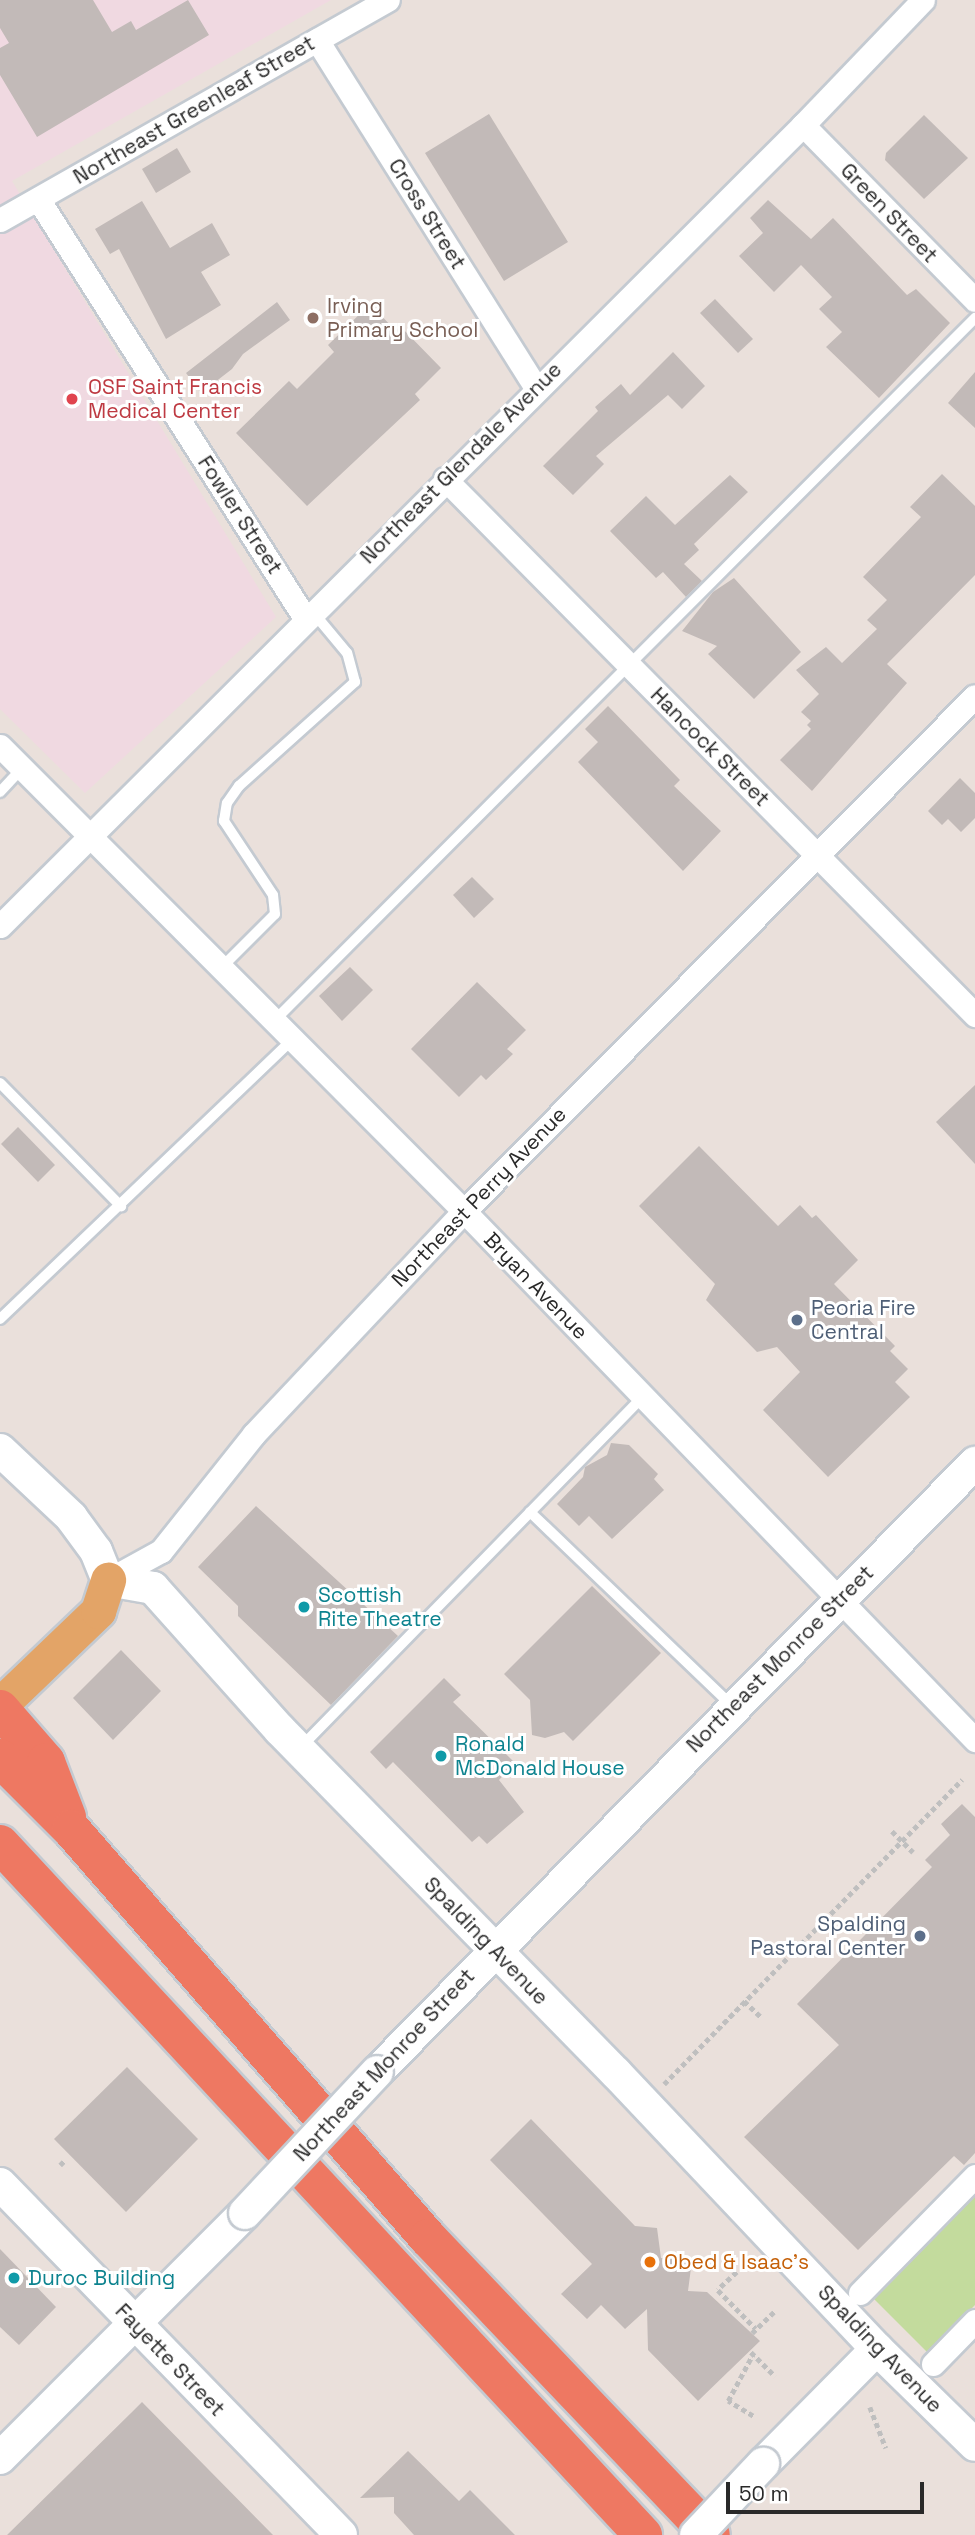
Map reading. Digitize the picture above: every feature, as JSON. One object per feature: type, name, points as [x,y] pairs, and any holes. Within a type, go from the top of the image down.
[{"type":"highway","points":[[0,1707],[46,1762],[71,1829]]},
{"type":"highway","points":[[0,1758],[71,1829],[428,2238],[711,2535]]},
{"type":"highway","points":[[0,1844],[641,2533]]},
{"type":"highway","points":[[0,1853],[53,1902]]},
{"type":"main road","points":[[0,1707],[98,1611],[108,1580]]},
{"type":"street","name":"Northeast Greenleaf Street","points":[[0,220],[388,0]]},
{"type":"street","name":"Northeast Glendale Avenue","points":[[0,926],[91,838],[309,614],[803,125],[923,0]]},
{"type":"street","name":"Cross Street","points":[[317,40],[536,388]]},
{"type":"street","name":"Green Street","points":[[803,125],[975,300]]},
{"type":"street","name":"Fowler Street","points":[[38,200],[309,614]]},
{"type":"street","name":"Hancock Street","points":[[445,479],[975,1015]]},
{"type":"street","name":"Northeast Perry Avenue","points":[[108,1580],[161,1551],[254,1434],[464,1211],[975,696]]},
{"type":"street","name":"Bryan Avenue","points":[[0,746],[464,1211],[838,1602],[975,1740]]},
{"type":"street","points":[[0,1450],[71,1517],[96,1551],[108,1580]]},
{"type":"street","name":"Northeast Monroe Street","points":[[0,2458],[132,2323],[245,2213],[494,1950],[732,1706],[975,1463]]},
{"type":"street","name":"Spalding Avenue","points":[[108,1580],[153,1588],[299,1749],[877,2349],[975,2445]]},
{"type":"street","points":[[860,2293],[975,2176]]},
{"type":"street","name":"Fayette Street","points":[[0,2184],[330,2531]]},
{"type":"street","points":[[933,2364],[975,2321]]},
{"type":"street","points":[[696,2535],[762,2464],[877,2349]]},
{"type":"lane","points":[[274,1021],[631,667],[975,318]]},
{"type":"lane","points":[[221,968],[275,914],[273,895],[224,821],[227,803],[239,786],[355,682],[347,653],[309,614]]},
{"type":"lane","points":[[0,792],[22,768]]},
{"type":"lane","points":[[0,1319],[292,1040]]},
{"type":"lane","points":[[0,1083],[121,1206]]},
{"type":"lane","points":[[299,1749],[642,1397]]},
{"type":"lane","points":[[530,1512],[732,1706]]},
{"type":"path","points":[[661,2087],[962,1780]]},
{"type":"path","points":[[892,1830],[913,1852]]},
{"type":"path","points":[[744,2001],[761,2017]]},
{"type":"path","points":[[60,2165],[65,2160]]},
{"type":"path","points":[[737,2272],[718,2290],[754,2331],[775,2311]]},
{"type":"path","points":[[753,2417],[728,2401],[752,2353],[775,2376]]},
{"type":"path","points":[[870,2407],[886,2448]]},
{"type":"shaded area","name":"OSF Saint Francis Medical Center","points":[[0,0],[331,0],[12,181],[276,617],[85,793],[0,709]]},
{"type":"green space","points":[[975,2193],[975,2305],[928,2353],[872,2297]]},
{"type":"building","points":[[0,0],[93,0],[112,32],[131,21],[136,30],[188,0],[209,35],[37,137],[0,75],[0,48],[9,43],[0,28]]},
{"type":"building","points":[[489,114],[568,242],[504,281],[425,153]]},
{"type":"building","points":[[924,115],[968,158],[924,199],[885,160],[886,153]]},
{"type":"building","points":[[177,148],[191,172],[156,193],[142,169]]},
{"type":"building","points":[[768,200],[811,239],[833,218],[907,295],[916,289],[950,323],[879,398],[826,347],[842,332],[819,309],[832,297],[801,265],[774,292],[739,256],[763,233],[750,218]]},
{"type":"building","points":[[142,201],[170,248],[212,223],[230,255],[201,272],[221,305],[166,339],[119,249],[110,254],[95,229]]},
{"type":"building","points":[[715,299],[753,339],[738,353],[700,313]]},
{"type":"building","points":[[277,302],[290,320],[243,354],[232,369],[201,393],[186,373]]},
{"type":"building","points":[[370,304],[396,331],[400,326],[441,368],[415,394],[420,400],[307,506],[236,433],[289,381],[297,389],[334,352],[328,345]]},
{"type":"building","points":[[673,352],[705,386],[682,409],[668,395],[596,456],[604,464],[573,495],[543,466],[598,411],[595,407],[621,384],[630,395]]},
{"type":"building","points":[[975,372],[975,428],[948,403]]},
{"type":"building","points":[[942,474],[975,506],[975,575],[887,664],[907,683],[812,791],[780,760],[811,729],[807,725],[811,721],[801,712],[819,694],[796,670],[826,647],[842,663],[877,629],[867,620],[887,600],[863,577],[921,517],[910,507]]},
{"type":"building","points":[[730,475],[748,492],[694,544],[699,550],[684,564],[702,581],[686,597],[663,572],[656,578],[610,531],[646,496],[675,525]]},
{"type":"building","points":[[734,578],[801,652],[754,699],[708,654],[717,646],[682,631],[713,592]]},
{"type":"building","points":[[608,706],[680,780],[674,786],[721,831],[683,871],[578,762],[598,742],[585,729]]},
{"type":"building","points":[[960,778],[975,793],[975,818],[961,832],[948,819],[942,825],[928,811]]},
{"type":"building","points":[[472,877],[494,899],[474,918],[453,895]]},
{"type":"building","points":[[350,967],[373,990],[342,1021],[319,996]]},
{"type":"building","points":[[477,982],[526,1030],[507,1049],[513,1054],[486,1080],[481,1075],[459,1097],[411,1049]]},
{"type":"building","points":[[975,1085],[975,1164],[936,1122]]},
{"type":"building","points":[[18,1127],[55,1165],[38,1182],[1,1144]]},
{"type":"building","name":"Peoria Fire Central","points":[[699,1146],[778,1226],[800,1205],[812,1218],[816,1215],[858,1260],[834,1284],[895,1346],[890,1351],[908,1369],[895,1382],[910,1397],[828,1477],[763,1410],[800,1372],[777,1347],[757,1352],[706,1300],[715,1284],[639,1206]]},
{"type":"building","points":[[611,1443],[629,1445],[658,1474],[654,1479],[664,1490],[612,1539],[589,1516],[579,1526],[557,1504],[583,1477],[585,1467],[607,1455]]},
{"type":"building","name":"Scottish Rite Theatre","points":[[256,1506],[398,1636],[331,1705],[238,1616],[238,1606],[198,1567]]},
{"type":"building","points":[[592,1586],[661,1653],[573,1741],[564,1732],[545,1738],[532,1735],[530,1700],[504,1674]]},
{"type":"building","points":[[121,1650],[161,1691],[113,1740],[73,1698]]},
{"type":"building","name":"Ronald McDonald House","points":[[444,1678],[461,1695],[453,1702],[515,1763],[499,1780],[524,1812],[487,1844],[479,1836],[472,1842],[393,1762],[386,1769],[370,1752]]},
{"type":"building","name":"Spalding Pastoral Center","points":[[962,1804],[975,1817],[975,2153],[964,2165],[954,2156],[858,2250],[744,2137],[839,2045],[797,2004],[932,1867],[925,1860],[950,1835],[941,1824]]},
{"type":"building","points":[[127,2067],[198,2139],[126,2212],[54,2139]]},
{"type":"building","points":[[531,2119],[635,2226],[657,2228],[661,2258],[687,2257],[691,2268],[688,2291],[707,2292],[760,2341],[698,2401],[648,2350],[647,2309],[625,2329],[601,2305],[587,2319],[561,2294],[592,2264],[490,2160]]},
{"type":"building","name":"Duroc Building","points":[[0,2249],[56,2307],[19,2345],[0,2327]]},
{"type":"building","points":[[142,2402],[273,2535],[7,2535],[131,2413]]},
{"type":"building","points":[[408,2451],[459,2501],[470,2490],[515,2535],[414,2535],[394,2513],[394,2497],[360,2498]]},
{"type":"place","name":"Irving Primary School","points":[[313,318]]},
{"type":"place","name":"OSF Saint Francis Medical Center","points":[[72,399]]},
{"type":"place","name":"Peoria Fire Central","points":[[797,1320]]},
{"type":"place","name":"Scottish Rite Theatre","points":[[304,1607]]},
{"type":"place","name":"Ronald McDonald House","points":[[441,1756]]},
{"type":"place","name":"Spalding Pastoral Center","points":[[920,1936]]},
{"type":"place","name":"Obed & Isaac's","points":[[650,2262]]},
{"type":"place","name":"Duroc Building","points":[[14,2278]]}]
